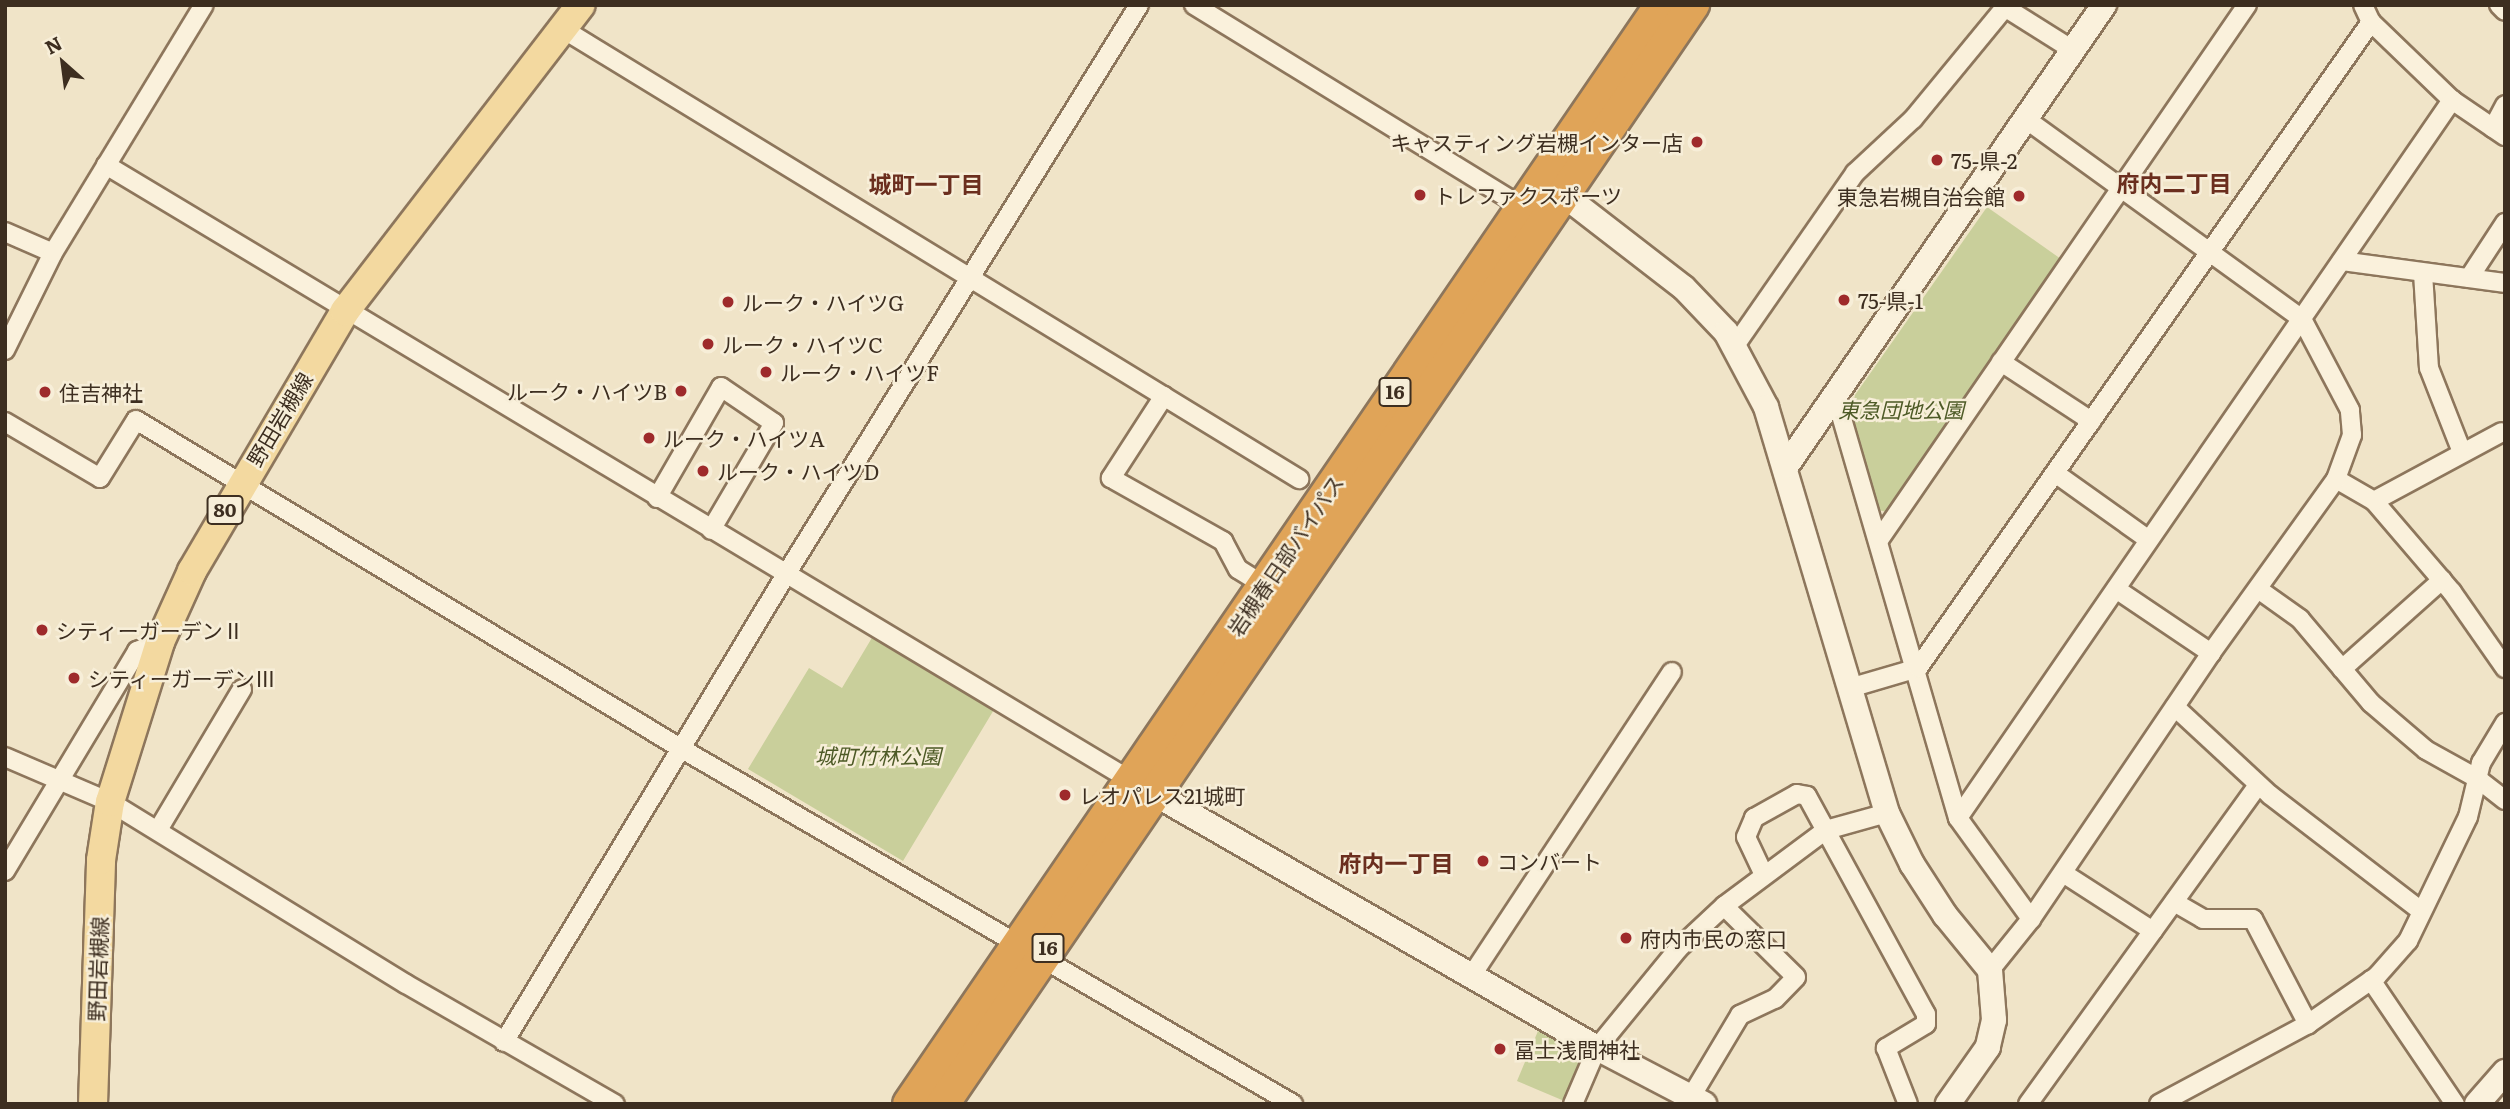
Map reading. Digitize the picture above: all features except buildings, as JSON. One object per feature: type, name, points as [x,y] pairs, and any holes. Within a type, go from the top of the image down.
[{"type":"highway","name":"岩槻春日部バイパス","points":[[1144,788],[1264,585],[1521,205],[1661,5]]},
{"type":"highway","name":"岩槻春日部バイパス","points":[[909,1104],[1030,951],[1565,196],[1693,5]]},
{"type":"highway","name":"岩槻春日部バイパス","points":[[943,1104],[1030,951]]},
{"type":"main road","name":"野田岩槻線","points":[[93,1104],[101,860],[110,802],[160,642],[192,570],[241,482],[345,311],[581,5]]},
{"type":"street","points":[[5,350],[53,253],[204,5]]},
{"type":"street","points":[[504,1042],[785,576],[1139,5]]},
{"type":"street","points":[[1194,5],[1521,205]]},
{"type":"street","points":[[1787,465],[1836,398],[2024,118],[2104,5]]},
{"type":"street","points":[[1879,540],[2247,5]]},
{"type":"street","points":[[2363,5],[2371,22],[2452,100],[2499,132],[2505,105]]},
{"type":"street","points":[[2499,5],[2505,10]]},
{"type":"street","points":[[1734,347],[1856,173],[1913,119],[2006,6],[2073,50]]},
{"type":"street","points":[[1853,687],[1918,668],[2371,22]]},
{"type":"street","points":[[563,29],[1300,479]]},
{"type":"street","points":[[1958,818],[2452,100]]},
{"type":"street","points":[[1990,970],[2031,919],[2211,653],[2336,479],[2353,435],[2350,410],[2302,318],[2122,185],[2024,118]]},
{"type":"street","points":[[106,165],[785,576],[1144,788],[1597,1048],[1697,1100],[1740,1015],[1776,999],[1796,977],[1724,906]]},
{"type":"street","points":[[1565,196],[1684,288],[1734,347],[1766,407],[1787,465],[1853,687],[1887,813],[1925,884],[1990,970],[1994,1020],[1988,1047],[1948,1104]]},
{"type":"street","points":[[2469,278],[2505,223]]},
{"type":"street","points":[[5,232],[53,253]]},
{"type":"street","points":[[2342,261],[2505,283]]},
{"type":"street","points":[[2423,272],[2429,368],[2462,452]]},
{"type":"street","points":[[2001,362],[2091,421]]},
{"type":"street","points":[[657,498],[721,387],[774,423],[711,530]]},
{"type":"street","points":[[1164,396],[1111,478],[1223,541],[1238,569],[1264,585]]},
{"type":"street","points":[[1836,398],[1918,668],[1958,818],[2031,919]]},
{"type":"street","points":[[5,422],[100,478],[136,421],[682,749],[1293,1104]]},
{"type":"street","points":[[2374,501],[2502,432]]},
{"type":"street","points":[[2055,473],[2150,540]]},
{"type":"street","points":[[2336,479],[2374,501],[2442,580],[2505,668]]},
{"type":"street","points":[[2342,669],[2442,580]]},
{"type":"street","points":[[2116,589],[2211,653]]},
{"type":"street","points":[[2258,589],[2300,619],[2371,704],[2426,750],[2478,779],[2505,800]]},
{"type":"street","points":[[5,871],[137,651],[160,642]]},
{"type":"street","points":[[1472,975],[1672,671]]},
{"type":"street","points":[[158,830],[242,689]]},
{"type":"street","points":[[2175,707],[2258,785],[2421,911]]},
{"type":"street","points":[[2160,1104],[2308,1024],[2371,980],[2408,941],[2468,817],[2481,763],[2505,723]]},
{"type":"street","points":[[5,757],[110,802],[504,1042],[615,1104]]},
{"type":"street","points":[[2028,1104],[2258,785]]},
{"type":"street","points":[[1764,875],[1746,837],[1754,818],[1797,794],[1807,796],[1926,1014],[1926,1024],[1886,1048],[1908,1104]]},
{"type":"street","points":[[1573,1104],[1597,1048],[1678,949],[1724,906],[1826,830],[1887,813]]},
{"type":"street","points":[[2063,873],[2153,931]]},
{"type":"street","points":[[2174,902],[2203,919],[2253,919],[2308,1024]]},
{"type":"street","points":[[2371,980],[2455,1104]]},
{"type":"street","points":[[2477,1104],[2505,1072]]},
{"type":"green space","name":"東急団地公園","points":[[1987,207],[2061,259],[1887,512],[1878,510],[1851,416],[1855,395]]},
{"type":"green space","name":"城町竹林公園","points":[[873,636],[995,708],[903,861],[748,769],[809,668],[842,688]]},
{"type":"green space","points":[[1538,1031],[1588,1059],[1569,1103],[1517,1081]]},
{"type":"place","name":"キャスティング岩槻インター店","points":[[1697,142]]},
{"type":"place","name":"75-県-2","points":[[1937,160]]},
{"type":"place","name":"トレファクスポーツ","points":[[1420,195]]},
{"type":"place","name":"東急岩槻自治会館","points":[[2019,196]]},
{"type":"place","name":"75-県-1","points":[[1844,300]]},
{"type":"place","name":"ルーク・ハイツG","points":[[728,302]]},
{"type":"place","name":"ルーク・ハイツC","points":[[708,344]]},
{"type":"place","name":"ルーク・ハイツF","points":[[766,372]]},
{"type":"place","name":"ルーク・ハイツB","points":[[681,391]]},
{"type":"place","name":"住吉神社","points":[[45,392]]},
{"type":"place","name":"ルーク・ハイツA","points":[[649,438]]},
{"type":"place","name":"ルーク・ハイツD","points":[[703,471]]},
{"type":"place","name":"シティーガーデンⅡ","points":[[42,630]]},
{"type":"place","name":"シティーガーデンⅢ","points":[[74,678]]},
{"type":"place","name":"レオパレス21城町","points":[[1065,795]]},
{"type":"place","name":"コンバート","points":[[1483,861]]},
{"type":"place","name":"府内市民の窓口","points":[[1626,938]]},
{"type":"place","name":"冨士浅間神社","points":[[1500,1049]]},
{"type":"district","name":"府内二丁目","points":[[2174,182]]},
{"type":"district","name":"城町一丁目","points":[[926,183]]},
{"type":"district","name":"府内一丁目","points":[[1396,862]]}]
